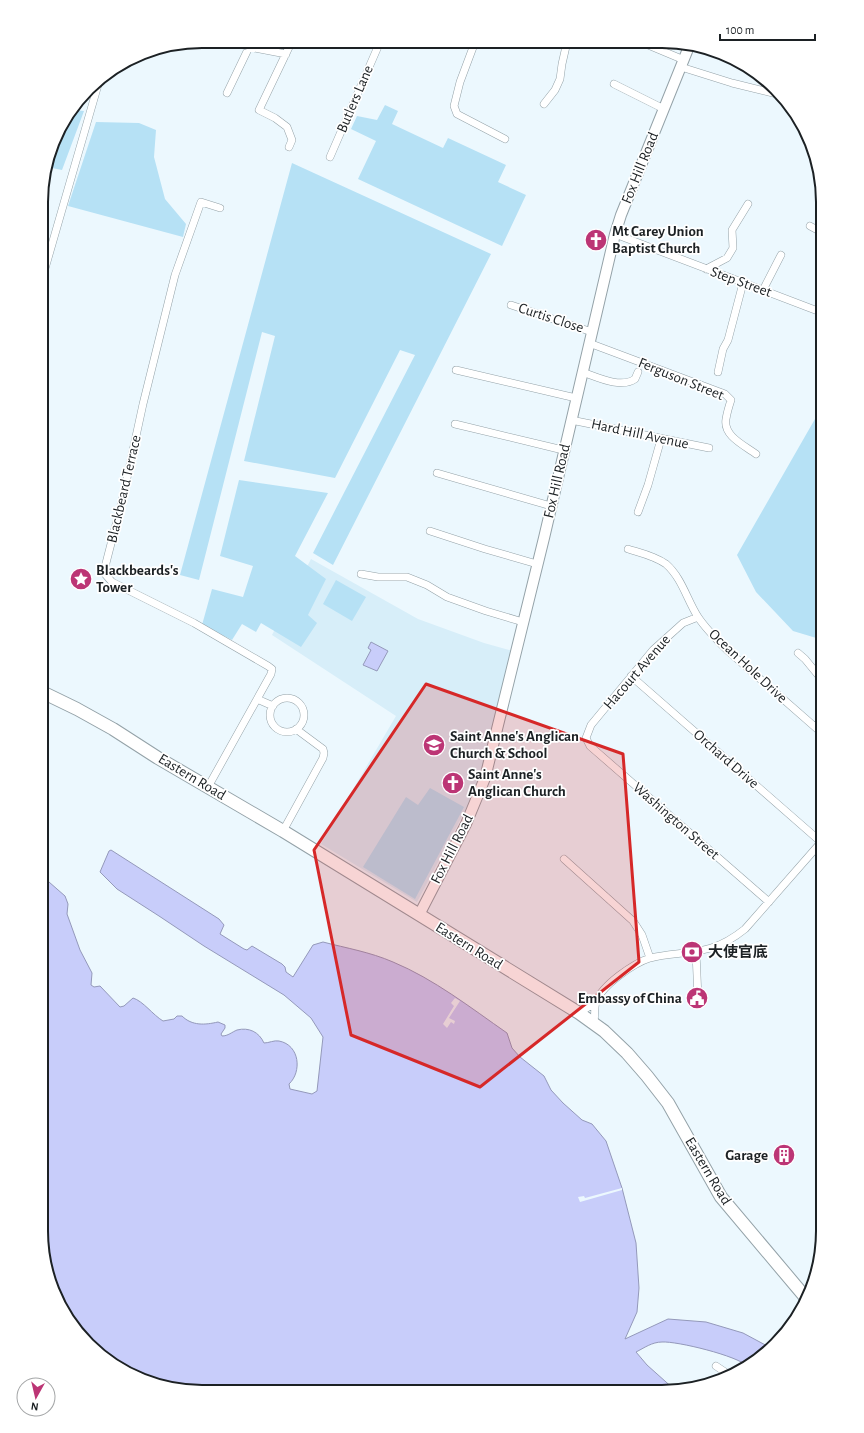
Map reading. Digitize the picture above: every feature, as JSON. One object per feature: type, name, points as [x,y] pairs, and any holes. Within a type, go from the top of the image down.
[{"type":"highway","name":"Eastern Road","points":[[48,695],[113,729],[158,758],[283,831],[594,1023],[627,1053],[648,1076],[668,1103],[721,1197],[802,1294]]},
{"type":"main road","name":"Fox Hill Road","points":[[419,915],[466,824],[479,793],[489,763],[615,234],[688,50]]},
{"type":"street","points":[[227,93],[248,48]]},
{"type":"street","points":[[264,48],[286,54]]},
{"type":"street","points":[[289,48],[260,110],[275,118],[287,127],[292,140],[289,147]]},
{"type":"street","name":"Butlers Lane","points":[[330,157],[377,48]]},
{"type":"street","points":[[473,48],[460,82],[454,106],[458,114],[505,139]]},
{"type":"street","points":[[544,104],[555,90],[560,79],[566,48]]},
{"type":"street","points":[[653,48],[683,63],[732,83],[770,92]]},
{"type":"street","points":[[614,84],[664,109]]},
{"type":"street","points":[[48,258],[97,89]]},
{"type":"street","name":"Blackbeard Terrace","points":[[208,787],[257,700],[271,674],[272,669],[194,623],[112,582],[106,574],[105,567],[175,275],[201,202],[220,208]]},
{"type":"street","points":[[706,269],[727,258],[733,248],[732,230],[748,204]]},
{"type":"street","points":[[810,226],[816,229]]},
{"type":"street","name":"Step Street","points":[[615,234],[816,309]]},
{"type":"street","points":[[763,290],[781,255]]},
{"type":"street","points":[[718,372],[723,349],[728,340],[743,283]]},
{"type":"street","name":"Curtis Close","points":[[511,305],[592,332]]},
{"type":"street","name":"Ferguson Street","points":[[589,343],[725,394],[731,400],[725,420],[726,430],[730,436],[756,454]]},
{"type":"street","points":[[456,370],[576,398]]},
{"type":"street","points":[[582,372],[600,379],[627,384],[635,379],[638,372]]},
{"type":"street","name":"Hard Hill Avenue","points":[[571,420],[708,448]]},
{"type":"street","points":[[455,424],[563,450]]},
{"type":"street","points":[[638,512],[648,485],[660,439]]},
{"type":"street","points":[[437,473],[551,506]]},
{"type":"street","points":[[430,531],[485,550],[537,564]]},
{"type":"street","name":"Ocean Hole Drive","points":[[628,550],[649,555],[667,565],[689,598],[698,617],[714,637],[815,727]]},
{"type":"street","points":[[361,574],[378,577],[406,577],[427,585],[447,597],[523,622]]},
{"type":"street","name":"Hacourt Avenue","points":[[586,738],[591,725],[653,650],[683,623],[698,617]]},
{"type":"street","points":[[798,654],[805,659],[816,672]]},
{"type":"street","name":"Orchard Drive","points":[[631,676],[816,836]]},
{"type":"street","points":[[286,698],[296,701],[300,705],[304,715],[303,720],[296,729],[285,731],[275,727],[270,717],[273,706],[281,699],[286,698]]},
{"type":"street","points":[[257,700],[273,706]]},
{"type":"street","points":[[283,831],[323,758],[324,753],[323,749],[296,729]]},
{"type":"street","name":"Washington Street","points":[[586,738],[590,746],[768,902]]},
{"type":"street","points":[[579,1013],[596,1002],[612,982],[626,970],[650,958],[696,952],[712,948],[731,939],[745,929],[816,848]]},
{"type":"street","points":[[564,859],[633,921],[642,935],[650,958]]},
{"type":"street","points":[[696,952],[698,999]]},
{"type":"street","points":[[594,1023],[596,1002]]},
{"type":"street","points":[[716,1366],[724,1372]]},
{"type":"highlighted area","points":[[426,684],[623,754],[639,962],[480,1087],[351,1035],[314,850]]},
{"type":"shaded area","points":[[385,105],[398,111],[392,124],[443,148],[448,138],[506,165],[498,182],[526,195],[502,246],[358,179],[376,141],[351,129],[357,116],[377,120]]},
{"type":"shaded area","points":[[78,110],[84,111],[62,170],[52,168],[56,152],[74,116]]},
{"type":"shaded area","points":[[96,122],[139,123],[156,130],[154,157],[165,199],[186,224],[183,237],[68,206]]},
{"type":"shaded area","points":[[292,163],[491,254],[333,565],[313,553],[415,355],[400,350],[335,478],[244,461],[275,336],[262,332],[199,580],[180,575]]},
{"type":"shaded area","points":[[816,417],[816,638],[793,631],[756,592],[737,555]]},
{"type":"shaded area","points":[[239,480],[328,493],[295,556],[326,579],[308,615],[317,623],[301,647],[261,623],[256,632],[242,624],[232,640],[202,625],[212,589],[243,597],[253,566],[220,556]]},
{"type":"shaded area","name":"Saint Anne's Anglican Church & School","points":[[311,559],[418,619],[484,643],[513,651],[481,773],[469,803],[417,902],[321,844],[396,716],[272,635]]},
{"type":"shaded area","points":[[336,580],[366,597],[352,621],[323,604]]},
{"type":"shaded area","points":[[371,642],[388,651],[377,671],[363,665],[371,650],[368,648]]},
{"type":"shaded area","points":[[430,788],[464,807],[415,899],[363,867],[406,797],[418,805]]},
{"type":"shaded area","points":[[111,850],[219,919],[224,925],[220,934],[244,949],[247,950],[252,946],[282,964],[285,967],[286,972],[293,977],[313,945],[323,942],[358,950],[393,962],[438,985],[507,1033],[512,1048],[520,1057],[544,1076],[551,1090],[563,1103],[582,1120],[592,1124],[606,1141],[622,1188],[636,1243],[639,1288],[637,1312],[625,1339],[668,1319],[706,1322],[743,1333],[766,1345],[742,1362],[720,1354],[670,1342],[658,1342],[651,1344],[636,1352],[647,1365],[669,1385],[192,1385],[152,1377],[116,1359],[100,1347],[86,1333],[74,1317],[64,1299],[56,1281],[49,1251],[48,881],[65,896],[68,904],[67,914],[80,950],[92,973],[91,985],[94,987],[100,986],[120,1007],[124,1006],[133,998],[163,1021],[174,1019],[177,1016],[182,1016],[190,1022],[199,1024],[218,1022],[225,1025],[225,1028],[221,1034],[222,1036],[228,1035],[237,1030],[246,1029],[256,1033],[264,1043],[279,1041],[286,1044],[295,1053],[297,1060],[296,1073],[289,1084],[290,1089],[312,1094],[317,1091],[323,1037],[311,1018],[284,995],[204,946],[117,889],[100,872],[109,851]]},
{"type":"pier","points":[[455,998],[460,1001],[449,1018],[455,1021],[454,1024],[451,1022],[447,1028],[443,1024],[454,1006],[451,1003]]},
{"type":"pier","points":[[622,1188],[622,1190],[580,1202],[578,1197],[584,1196],[585,1198]]},
{"type":"place","name":"Mt Carey Union Baptist Church","points":[[596,240]]},
{"type":"place","name":"Blackbeards's Tower","points":[[81,579]]},
{"type":"place","name":"Saint Anne's Anglican Church & School","points":[[434,745]]},
{"type":"place","name":"Saint Anne's Anglican Church","points":[[453,783]]},
{"type":"place","name":"大使官底","points":[[692,952]]},
{"type":"place","name":"Embassy of China","points":[[697,998]]},
{"type":"place","name":"Garage","points":[[784,1155]]}]
